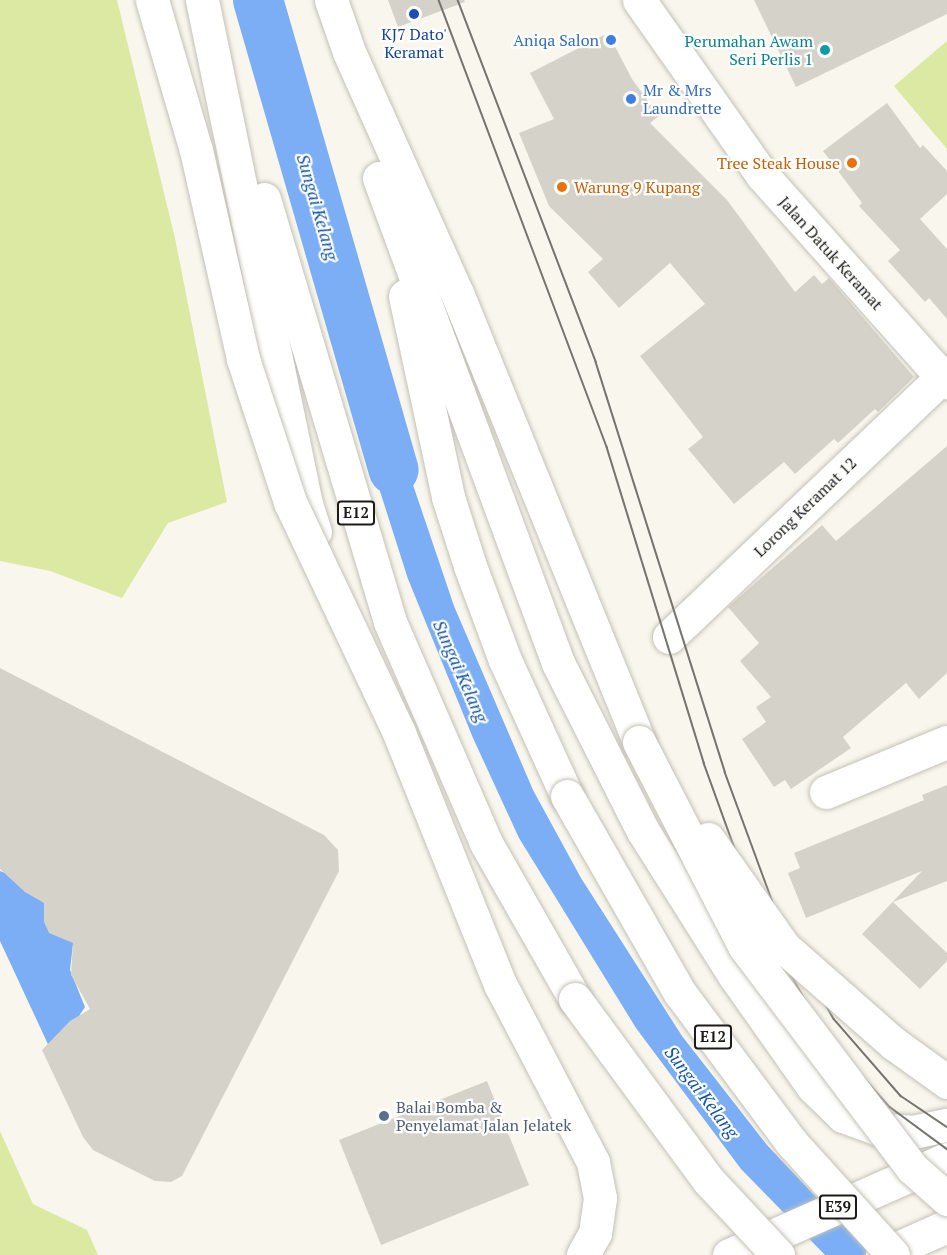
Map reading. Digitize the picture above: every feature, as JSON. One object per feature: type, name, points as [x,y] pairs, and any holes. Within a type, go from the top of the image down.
[{"type":"main road","points":[[152,0],[196,150],[243,359],[290,502],[399,733],[500,984],[593,1162],[600,1198],[595,1233],[583,1255]]},
{"type":"main road","points":[[204,0],[306,504],[320,548],[357,657],[412,790],[494,962],[595,1144],[605,1173],[604,1243]]},
{"type":"main road","name":"E12","points":[[204,0],[390,622],[486,843],[575,999],[708,1180],[778,1255]]},
{"type":"main road","name":"E12","points":[[331,0],[350,52],[448,497],[505,660],[567,796],[680,993],[791,1142],[893,1255]]},
{"type":"main road","name":"Jalan Datuk Keramat","points":[[652,3],[762,175],[945,377]]},
{"type":"main road","points":[[350,52],[457,293],[639,742],[745,947],[912,1168],[947,1199]]},
{"type":"main road","points":[[379,178],[558,663],[644,831],[734,975],[813,1087],[843,1116],[878,1129],[913,1132],[947,1125]]},
{"type":"main road","name":"Lorong Keramat 12","points":[[669,637],[945,377]]},
{"type":"main road","points":[[639,742],[785,948],[893,1043],[947,1082]]},
{"type":"main road","points":[[826,792],[947,742]]},
{"type":"main road","name":"E39","points":[[729,1255],[947,1159]]},
{"type":"main road","points":[[882,1255],[947,1226]]},
{"type":"main road","points":[[923,1255],[947,1243]]},
{"type":"green space","points":[[0,0],[117,0],[175,238],[227,502],[168,523],[122,598],[50,571],[0,561]]},
{"type":"green space","points":[[947,41],[947,149],[894,86]]},
{"type":"green space","points":[[0,1131],[33,1204],[87,1230],[98,1255],[0,1255]]},
{"type":"water","points":[[391,400],[408,470],[454,606],[533,790],[581,878],[682,1036],[767,1145],[871,1255],[825,1255],[741,1169],[636,1028],[519,838],[473,738],[408,579],[356,416]]},
{"type":"water","points":[[0,871],[78,901],[70,970],[85,1007],[53,1055],[0,941]]},
{"type":"building","name":"KJ7 Dato' Keramat","points":[[388,0],[464,0],[465,2],[398,27]]},
{"type":"building","name":"Perumahan Awam Seri Perlis 1","points":[[754,0],[947,0],[947,14],[796,87]]},
{"type":"building","points":[[608,33],[632,79],[659,116],[650,123],[727,200],[795,292],[814,275],[822,284],[829,278],[914,377],[878,412],[875,409],[838,443],[834,439],[795,474],[784,462],[734,504],[688,449],[703,437],[640,356],[705,304],[670,263],[619,308],[588,272],[603,259],[549,206],[519,133],[554,119],[530,73]]},
{"type":"building","points":[[887,103],[920,148],[923,145],[947,171],[947,194],[920,219],[947,249],[947,319],[929,298],[925,302],[888,261],[900,250],[859,206],[862,203],[823,151]]},
{"type":"building","points":[[947,446],[947,673],[919,699],[906,683],[843,737],[851,748],[791,789],[785,780],[774,787],[742,739],[766,722],[756,707],[771,697],[740,661],[759,643],[728,607],[822,525],[836,541]]},
{"type":"building","points":[[0,668],[324,835],[338,850],[339,871],[182,1176],[171,1182],[155,1181],[93,1150],[83,1137],[42,1050],[70,1021],[90,1009],[71,975],[73,943],[49,933],[44,922],[44,903],[25,892],[0,869]]},
{"type":"building","points":[[947,785],[947,881],[893,902],[947,953],[947,961],[920,989],[862,934],[922,871],[806,918],[788,873],[800,868],[794,853],[924,800],[922,795]]},
{"type":"building","points":[[487,1081],[529,1185],[381,1245],[339,1140]]},
{"type":"waterway","name":"Sungai Kelang","points":[[258,0],[394,470]]},
{"type":"tram line","points":[[439,0],[607,447],[704,763],[762,923],[822,1030],[890,1107],[947,1149]]},
{"type":"tram line","points":[[458,0],[596,362],[725,772],[784,932],[834,1019],[901,1096],[947,1127]]},
{"type":"place","name":"KJ7 Dato' Keramat","points":[[414,14]]},
{"type":"place","name":"Aniqa Salon","points":[[611,40]]},
{"type":"place","name":"Perumahan Awam Seri Perlis 1","points":[[825,50]]},
{"type":"place","name":"Mr & Mrs Laundrette","points":[[631,99]]},
{"type":"place","name":"Tree Steak House","points":[[852,163]]},
{"type":"place","name":"Warung 9 Kupang","points":[[562,187]]},
{"type":"place","name":"Balai Bomba & Penyelamat Jalan Jelatek","points":[[384,1116]]}]
